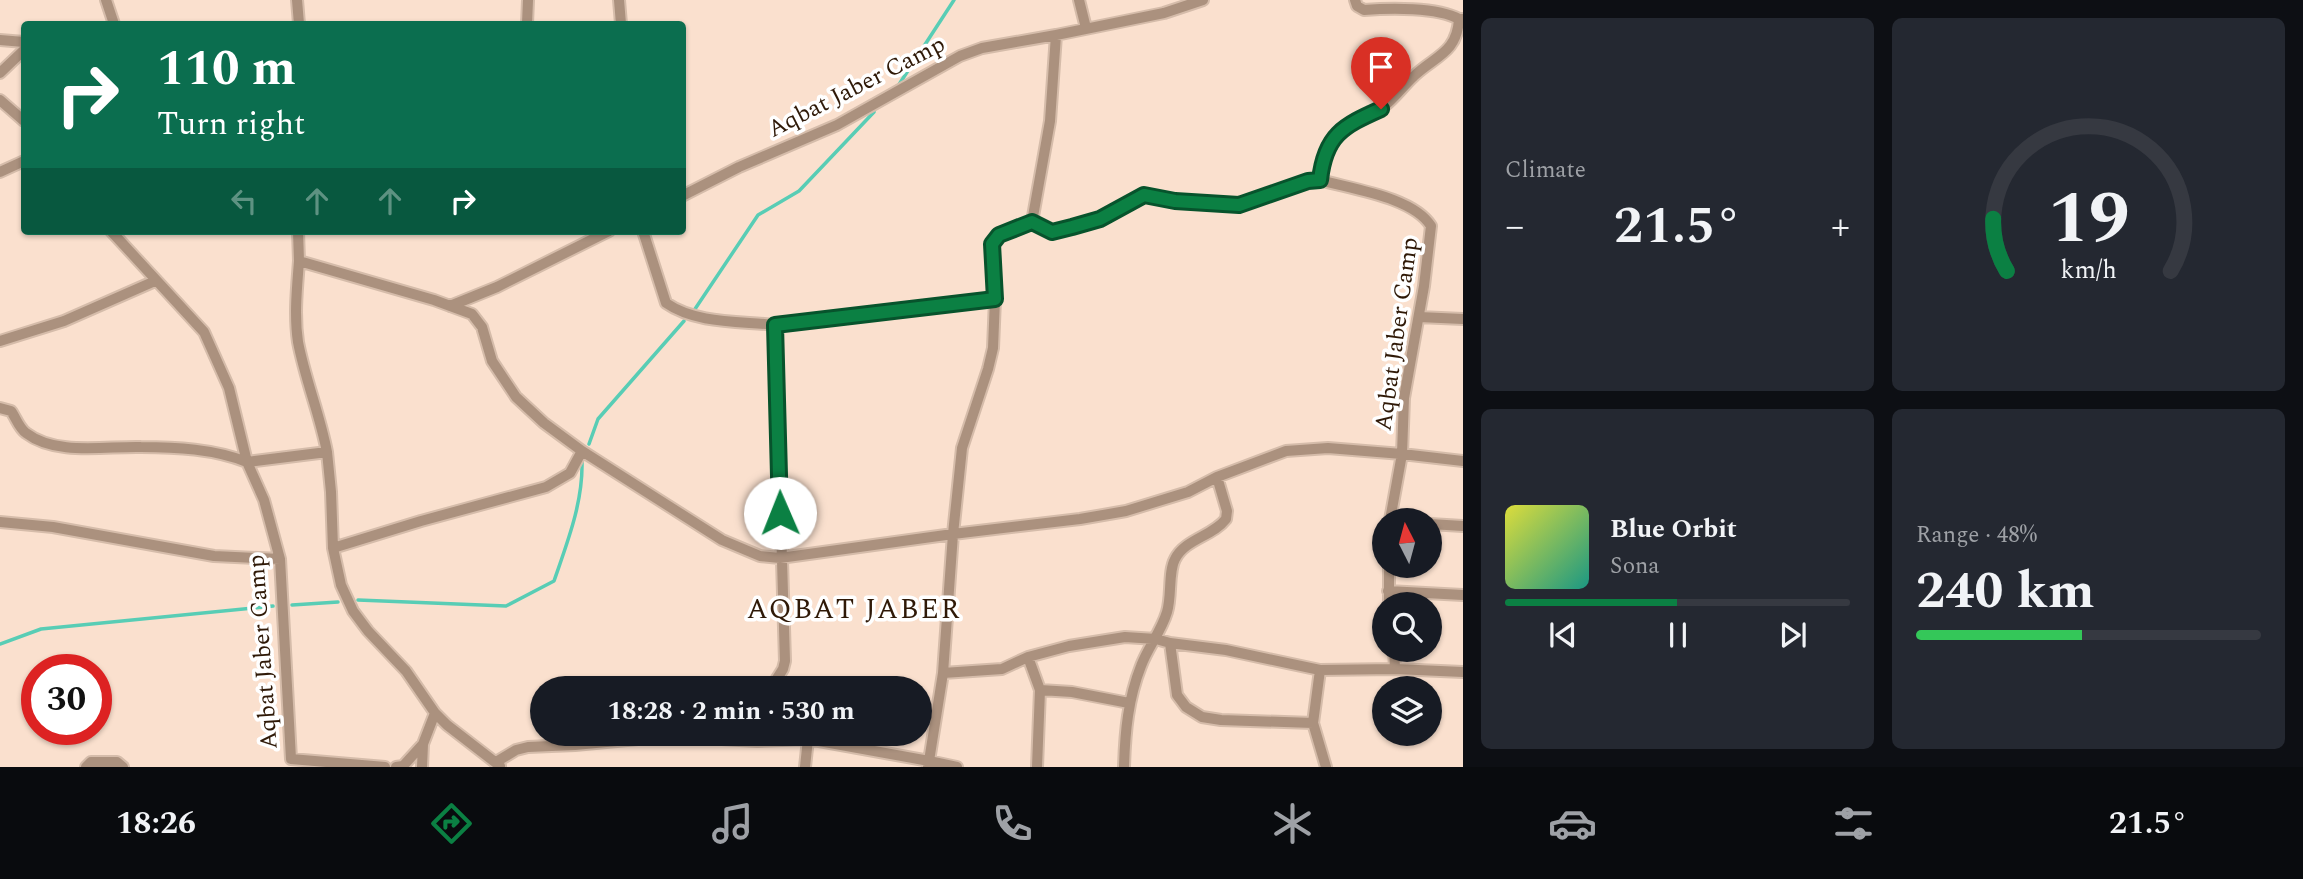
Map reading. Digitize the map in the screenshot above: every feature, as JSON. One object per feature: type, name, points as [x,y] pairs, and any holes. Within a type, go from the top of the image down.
[{"type":"street","points":[[106,0],[113,21]]},
{"type":"street","points":[[297,0],[299,21]]},
{"type":"street","points":[[527,21],[528,0]]},
{"type":"street","points":[[620,0],[621,21]]},
{"type":"street","points":[[1079,0],[1086,28]]},
{"type":"street","name":"Aqbat Jaber Camp","points":[[686,194],[739,167],[837,125],[960,56],[982,48],[1118,24],[1203,0]]},
{"type":"street","points":[[929,764],[943,673],[962,448],[993,348],[995,299],[992,244],[999,235],[1032,222],[1052,232],[1100,219],[1144,195],[1175,201],[1239,205],[1308,181],[1320,180],[1324,156],[1342,129],[1381,109],[1399,94],[1412,77],[1437,60],[1456,38],[1461,19],[1434,12],[1364,10],[1357,6],[1355,0]]},
{"type":"street","points":[[1032,222],[1050,121],[1056,35]]},
{"type":"street","points":[[0,40],[21,42]]},
{"type":"street","points":[[0,73],[21,53]]},
{"type":"street","points":[[0,100],[21,118]]},
{"type":"street","points":[[0,172],[21,162]]},
{"type":"street","name":"Aqbat Jaber Camp","points":[[1320,180],[1413,208],[1431,226],[1419,317],[1404,398],[1402,454],[1392,508]]},
{"type":"street","name":"Aqbat Jaber Camp","points":[[115,235],[155,281],[193,318],[212,346],[229,388],[247,462],[264,500],[280,559],[291,763],[384,767]]},
{"type":"street","points":[[298,235],[298,341],[327,452],[333,548],[341,585],[353,611],[406,671],[435,713],[499,765],[516,750],[552,746]]},
{"type":"street","points":[[450,306],[487,291],[601,235]]},
{"type":"street","points":[[644,235],[666,303],[673,308],[705,318],[775,325],[995,299]]},
{"type":"street","points":[[299,261],[472,314],[482,327],[492,361],[516,397],[544,423],[582,451],[722,540],[760,556],[780,558]]},
{"type":"street","points":[[0,341],[64,321],[155,281]]},
{"type":"street","points":[[476,319],[476,309],[487,291]]},
{"type":"street","points":[[1419,317],[1463,319]]},
{"type":"street","points":[[775,325],[785,661],[779,676]]},
{"type":"street","points":[[0,408],[11,411],[27,435],[55,444],[86,448],[175,448],[234,457],[247,462],[327,452]]},
{"type":"street","name":"Aqbat Jaber Camp","points":[[780,558],[1099,517],[1188,492],[1217,477],[1273,455],[1298,450],[1328,448],[1463,461]]},
{"type":"street","points":[[333,548],[546,487],[570,473],[582,451]]},
{"type":"street","points":[[1124,767],[1125,726],[1129,703],[1142,664],[1156,639],[1171,598],[1174,560],[1186,547],[1226,519],[1227,511],[1217,477]]},
{"type":"street","points":[[0,522],[53,527],[214,556],[280,559]]},
{"type":"street","points":[[1442,525],[1463,526]]},
{"type":"street","points":[[1388,578],[1388,591],[1463,595]]},
{"type":"street","points":[[943,673],[1002,669],[1028,657],[1125,637],[1156,639],[1267,657],[1320,670],[1395,668],[1463,672]]},
{"type":"street","points":[[1170,643],[1177,695],[1186,707],[1202,717],[1313,723]]},
{"type":"street","points":[[1028,657],[1040,691],[1037,767]]},
{"type":"street","points":[[1395,662],[1395,668]]},
{"type":"street","points":[[1320,670],[1313,723],[1327,767]]},
{"type":"street","points":[[1040,691],[1072,692],[1129,703]]},
{"type":"street","points":[[396,767],[403,766],[410,760],[422,744],[435,713]]},
{"type":"street","points":[[422,744],[422,767]]},
{"type":"street","points":[[805,767],[807,746]]},
{"type":"street","points":[[842,746],[957,767]]},
{"type":"street","points":[[86,767],[91,762],[117,762],[123,767]]},
{"type":"waterway","points":[[898,86],[954,0]]},
{"type":"waterway","points":[[693,312],[758,215],[799,191],[874,112]]},
{"type":"waterway","points":[[589,444],[598,419],[684,321]]},
{"type":"waterway","points":[[358,600],[506,606],[554,581],[577,508],[582,462]]},
{"type":"waterway","points":[[292,605],[338,602]]},
{"type":"waterway","points":[[0,644],[41,629],[273,606]]},
{"type":"district","name":"AQBAT JABER","points":[[854,608]]},
{"type":"route","points":[[780,513],[775,325],[995,299],[992,244],[999,235],[1032,222],[1052,232],[1072,227],[1100,219],[1144,195],[1175,201],[1239,205],[1308,181],[1320,180],[1324,156],[1342,129],[1381,109]]}]
